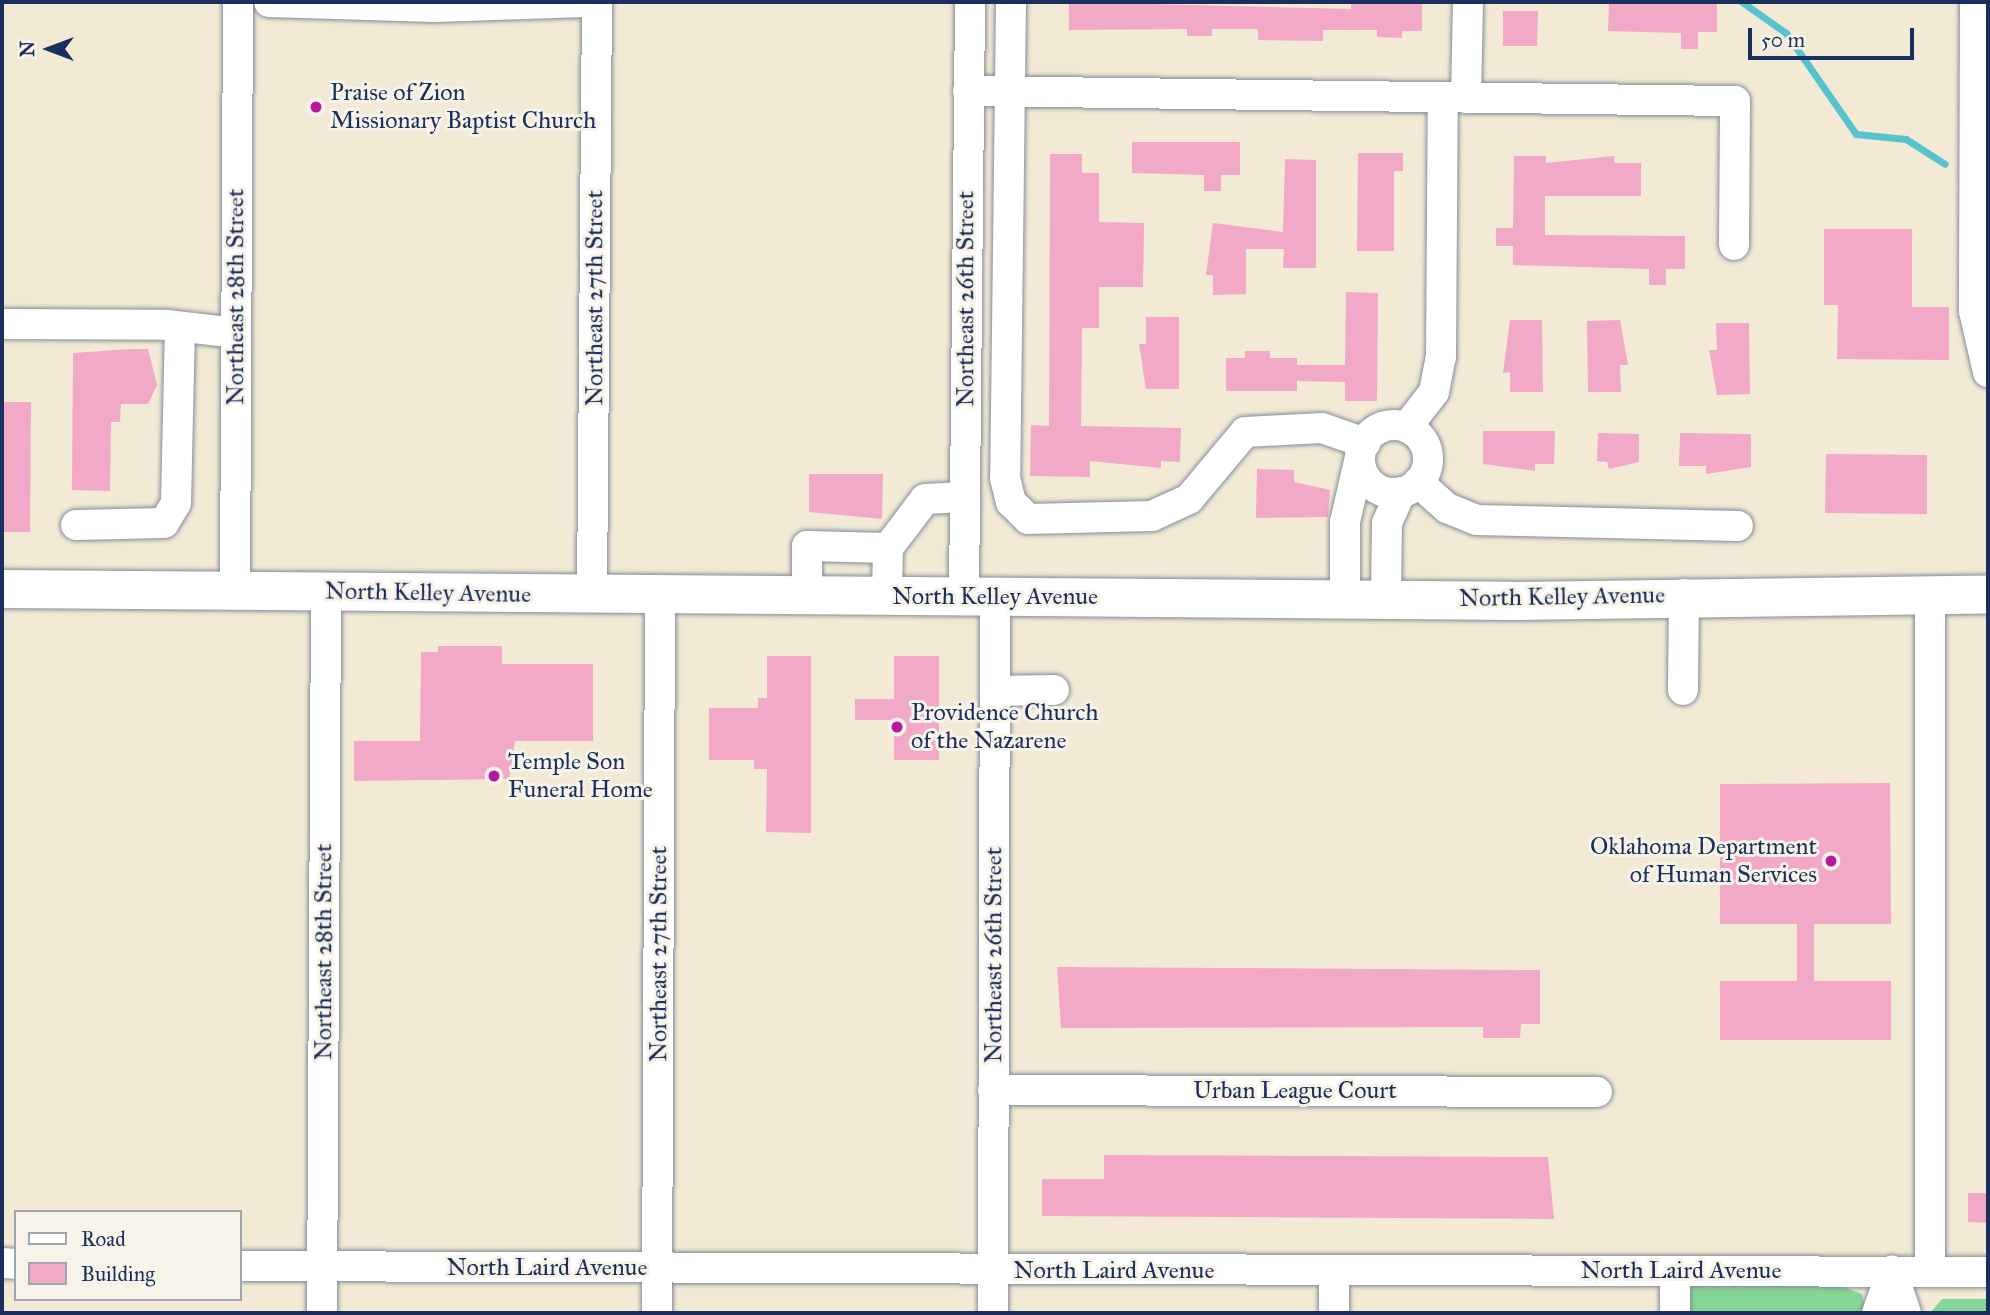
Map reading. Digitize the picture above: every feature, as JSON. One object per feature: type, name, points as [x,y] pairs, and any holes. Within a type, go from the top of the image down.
[{"type":"main road","name":"North Kelley Avenue","points":[[2,589],[1386,600],[1684,594],[1988,594]]},
{"type":"street","name":"Northeast 28th Street","points":[[235,592],[237,2]]},
{"type":"street","points":[[269,2],[585,2]]},
{"type":"street","name":"Northeast 27th Street","points":[[593,595],[597,2]]},
{"type":"street","name":"Northeast 26th Street","points":[[970,2],[965,497],[995,691],[993,1313]]},
{"type":"street","points":[[1010,2],[1005,417],[1011,502],[1028,519],[1152,516],[1189,499],[1245,432],[1322,428],[1363,450],[1372,484],[1410,487],[1447,508],[1477,520],[1738,526]]},
{"type":"street","points":[[1407,427],[1434,392],[1441,357],[1455,98],[1468,2]]},
{"type":"street","points":[[1975,2],[1974,311],[1988,372]]},
{"type":"street","points":[[968,91],[1735,101],[1734,245]]},
{"type":"street","points":[[2,324],[180,327],[236,333]]},
{"type":"street","points":[[76,525],[164,523],[176,503],[180,327]]},
{"type":"street","points":[[1345,599],[1345,522],[1363,450],[1386,425],[1407,427],[1427,452],[1410,487],[1387,523],[1386,600]]},
{"type":"street","points":[[887,596],[888,548],[925,499],[965,497]]},
{"type":"street","points":[[807,596],[807,546],[888,548]]},
{"type":"street","name":"Northeast 28th Street","points":[[322,1313],[326,591]]},
{"type":"street","points":[[1683,690],[1684,594]]},
{"type":"street","name":"Northeast 27th Street","points":[[657,1313],[660,595]]},
{"type":"street","points":[[1930,595],[1930,1271]]},
{"type":"street","points":[[995,691],[1054,690]]},
{"type":"street","name":"Urban League Court","points":[[993,1090],[1597,1092]]},
{"type":"street","name":"North Laird Avenue","points":[[242,1266],[994,1271],[1988,1272]]},
{"type":"street","points":[[1334,1271],[1334,1313]]},
{"type":"street","points":[[1675,1271],[1675,1313]]},
{"type":"street","points":[[1877,1313],[1892,1271]]},
{"type":"street","points":[[1892,1271],[1906,1313]]},
{"type":"green space","points":[[1698,1282],[1836,1284],[1862,1294],[1867,1313],[1682,1313],[1688,1286]]},
{"type":"green space","points":[[1942,1299],[1988,1299],[1988,1313],[1930,1313]]},
{"type":"building","points":[[1069,2],[1351,9],[1351,2],[1422,2],[1422,31],[1402,31],[1402,38],[1377,37],[1377,30],[1323,30],[1323,41],[1258,40],[1258,29],[1212,29],[1212,36],[1187,36],[1187,29],[1069,30]]},
{"type":"building","points":[[1609,2],[1717,2],[1717,32],[1698,32],[1698,49],[1681,49],[1681,33],[1608,31]]},
{"type":"building","points":[[1503,11],[1538,11],[1537,46],[1503,46]]},
{"type":"building","points":[[1132,142],[1240,142],[1240,175],[1221,175],[1221,191],[1204,191],[1204,175],[1132,173]]},
{"type":"building","points":[[1358,153],[1403,153],[1403,171],[1394,171],[1394,251],[1357,251]]},
{"type":"building","points":[[1050,154],[1082,154],[1082,173],[1099,173],[1099,222],[1144,223],[1143,287],[1099,287],[1099,328],[1082,328],[1081,426],[1181,428],[1180,462],[1161,461],[1161,468],[1090,461],[1090,477],[1030,476],[1031,425],[1049,426]]},
{"type":"building","points":[[1514,156],[1546,156],[1546,163],[1614,156],[1614,163],[1641,163],[1641,196],[1545,196],[1545,235],[1685,236],[1685,269],[1666,269],[1666,285],[1649,285],[1649,269],[1513,265],[1513,246],[1496,246],[1496,228],[1513,228]]},
{"type":"building","points":[[1285,159],[1316,160],[1316,268],[1283,268],[1284,249],[1246,249],[1246,294],[1213,295],[1213,275],[1206,275],[1213,223],[1283,232]]},
{"type":"building","points":[[1824,229],[1912,229],[1912,307],[1949,307],[1949,360],[1837,359],[1838,305],[1824,305]]},
{"type":"building","points":[[1346,292],[1378,293],[1377,401],[1345,401],[1345,382],[1297,381],[1297,391],[1226,391],[1226,358],[1245,358],[1245,351],[1270,351],[1270,358],[1297,358],[1297,365],[1345,365]]},
{"type":"building","points":[[1146,317],[1179,317],[1179,389],[1146,389],[1139,344],[1146,344]]},
{"type":"building","points":[[1510,320],[1542,320],[1543,392],[1510,392],[1510,372],[1503,373]]},
{"type":"building","points":[[1620,320],[1628,365],[1620,365],[1621,392],[1588,392],[1587,321]]},
{"type":"building","points":[[1716,323],[1749,323],[1750,394],[1717,395],[1709,350],[1717,350]]},
{"type":"building","points":[[148,349],[157,385],[148,404],[121,404],[120,422],[111,422],[110,491],[72,490],[73,353]]},
{"type":"building","points":[[2,402],[31,402],[30,532],[2,532]]},
{"type":"building","points":[[1483,431],[1555,431],[1554,464],[1535,464],[1535,471],[1483,464]]},
{"type":"building","points":[[1598,433],[1639,434],[1639,462],[1609,469],[1607,462],[1597,461]]},
{"type":"building","points":[[1680,433],[1751,434],[1751,467],[1706,474],[1706,466],[1679,466]]},
{"type":"building","points":[[1826,454],[1927,455],[1927,514],[1825,513]]},
{"type":"building","points":[[1257,469],[1294,470],[1294,482],[1330,490],[1328,517],[1256,518]]},
{"type":"building","points":[[809,474],[883,474],[882,519],[809,512]]},
{"type":"building","points":[[438,646],[502,646],[502,664],[593,664],[593,741],[515,741],[509,779],[354,781],[354,741],[420,741],[421,652],[438,652]]},
{"type":"building","points":[[767,656],[811,656],[811,833],[766,832],[767,769],[754,769],[754,760],[709,760],[709,708],[758,708],[758,698],[767,698]]},
{"type":"building","points":[[894,656],[939,656],[939,760],[894,760],[894,720],[855,720],[855,699],[894,699]]},
{"type":"building","points":[[1890,783],[1891,924],[1814,924],[1814,981],[1891,981],[1891,1040],[1720,1040],[1720,981],[1797,981],[1797,924],[1720,924],[1720,784]]},
{"type":"building","points":[[1057,967],[1540,970],[1540,1024],[1521,1024],[1520,1038],[1483,1038],[1483,1027],[1061,1028]]},
{"type":"building","points":[[1104,1155],[1548,1157],[1554,1219],[1042,1216],[1042,1179],[1104,1179]]},
{"type":"building","points":[[1968,1193],[1988,1193],[1988,1223],[1968,1222]]},
{"type":"waterway","points":[[1742,2],[1786,33],[1856,134],[1906,139],[1945,164]]},
{"type":"place","name":"Praise of Zion Missionary Baptist Church","points":[[316,107]]},
{"type":"place","name":"Providence Church of the Nazarene","points":[[897,727]]},
{"type":"place","name":"Temple Son Funeral Home","points":[[494,776]]},
{"type":"place","name":"Oklahoma Department of Human Services","points":[[1831,861]]}]
